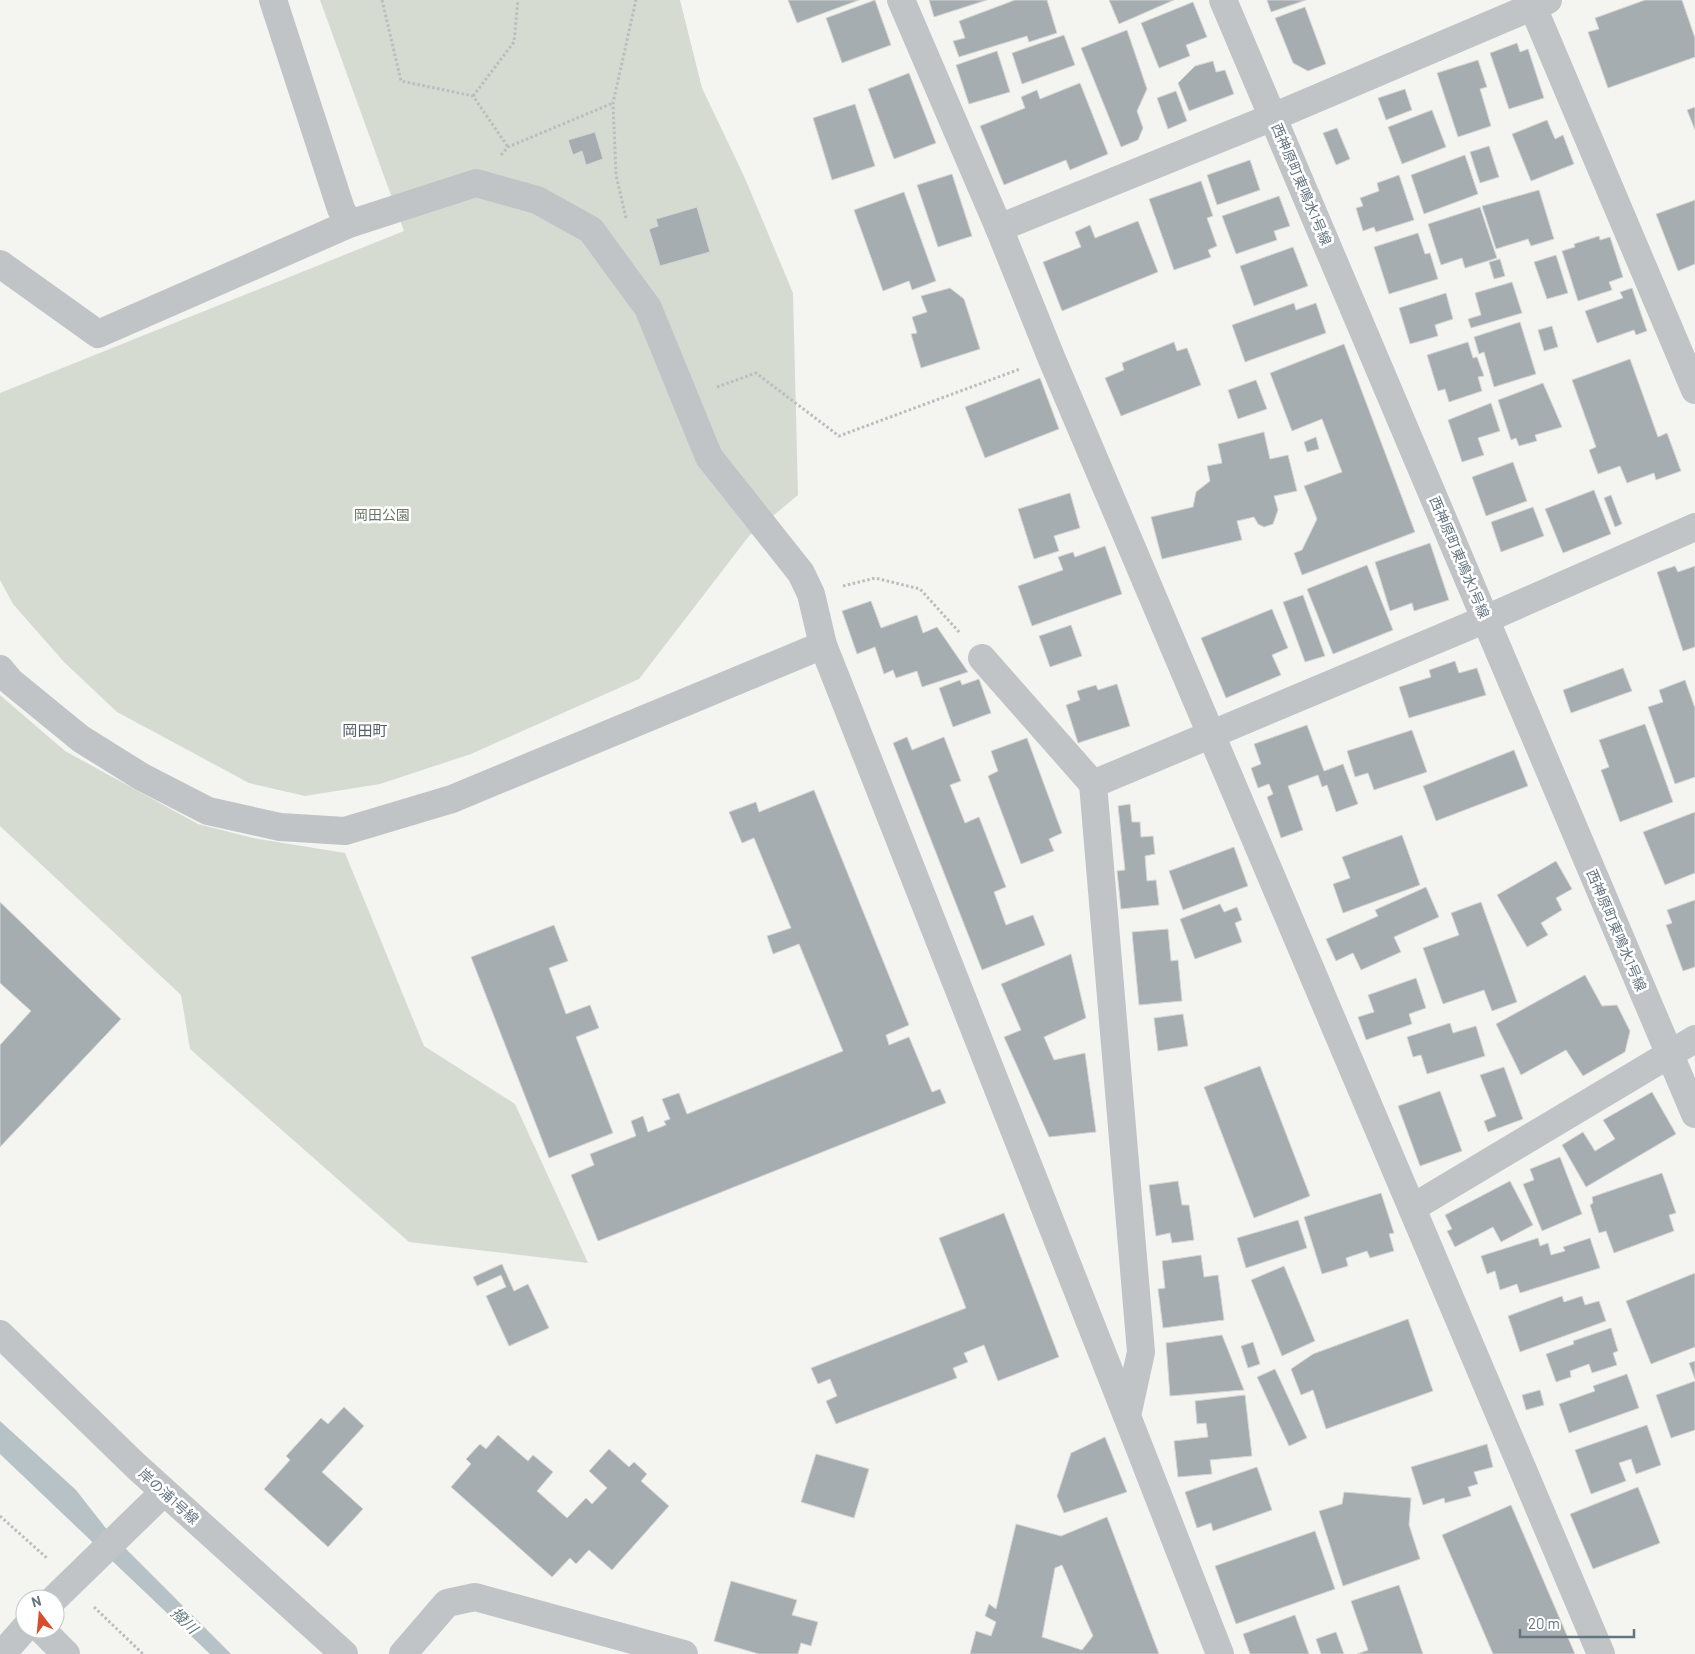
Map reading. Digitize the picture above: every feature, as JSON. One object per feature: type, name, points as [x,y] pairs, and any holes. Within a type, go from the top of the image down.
[{"type":"street","points":[[273,0],[341,209],[350,224]]},
{"type":"street","points":[[901,0],[1601,1654]]},
{"type":"street","name":"西神原町東鳴水1号線","points":[[1223,0],[1695,1114]]},
{"type":"street","points":[[999,228],[1273,117],[1537,2],[1695,390]]},
{"type":"street","points":[[0,264],[98,334],[350,224],[476,183],[538,200],[591,230],[648,308],[709,457],[801,573],[811,594],[823,645],[1220,1654]]},
{"type":"street","points":[[1093,784],[1212,732],[1486,619],[1695,527]]},
{"type":"street","points":[[0,669],[10,681],[81,739],[142,777],[208,811],[280,827],[345,831],[452,799],[823,645]]},
{"type":"street","points":[[982,658],[1093,784],[1141,1352],[1127,1416]]},
{"type":"street","points":[[1412,1208],[1695,1039]]},
{"type":"street","name":"岸の浦1号線","points":[[0,1334],[164,1492],[344,1654]]},
{"type":"street","points":[[64,1589],[164,1492]]},
{"type":"street","points":[[403,1654],[448,1603],[475,1597],[684,1654]]},
{"type":"street","points":[[2,1654],[15,1639]]},
{"type":"street","points":[[51,1639],[66,1654]]},
{"type":"path","points":[[382,0],[401,81],[473,96],[508,147]]},
{"type":"path","points":[[473,96],[514,42],[518,0]]},
{"type":"path","points":[[627,222],[616,175],[613,103],[636,0]]},
{"type":"path","points":[[476,183],[508,147],[613,103]]},
{"type":"path","points":[[686,397],[756,373],[839,436],[1051,358]]},
{"type":"path","points":[[811,594],[875,578],[920,589],[982,658]]},
{"type":"path","points":[[0,1516],[48,1558]]},
{"type":"path","points":[[90,1603],[143,1654]]},
{"type":"green space","name":"岡田公園","points":[[320,0],[680,0],[702,88],[744,176],[793,293],[798,495],[749,536],[639,679],[471,754],[380,784],[305,796],[249,783],[117,712],[64,662],[13,604],[0,580],[0,393],[404,231]]},
{"type":"green space","points":[[0,695],[65,751],[198,824],[253,838],[345,853],[424,1046],[515,1104],[588,1263],[409,1242],[190,1049],[181,995],[0,826]]},
{"type":"water","name":"撥川","points":[[0,1421],[76,1490],[108,1531],[231,1654],[210,1654],[0,1454]]},
{"type":"building","points":[[788,0],[859,0],[797,23]]},
{"type":"building","points":[[875,0],[891,45],[842,63],[826,18]]},
{"type":"building","points":[[929,0],[987,0],[934,17]]},
{"type":"building","points":[[1015,0],[1047,0],[1057,33],[1029,42],[1027,36],[959,57],[953,41],[965,38],[959,21]]},
{"type":"building","points":[[1109,0],[1174,0],[1119,24]]},
{"type":"building","points":[[1267,0],[1306,0],[1271,12]]},
{"type":"building","points":[[1645,0],[1682,0],[1695,38],[1695,57],[1608,88],[1588,32],[1599,29],[1595,18]]},
{"type":"building","points":[[1193,2],[1207,37],[1186,45],[1190,56],[1159,68],[1141,23]]},
{"type":"building","points":[[1305,7],[1326,64],[1308,71],[1293,63],[1275,18]]},
{"type":"building","points":[[1127,30],[1147,89],[1137,111],[1143,128],[1138,140],[1121,147],[1081,48]]},
{"type":"building","points":[[1064,35],[1075,65],[1022,84],[1012,53]]},
{"type":"building","points":[[1517,43],[1520,52],[1528,49],[1544,98],[1509,109],[1490,53]]},
{"type":"building","points":[[997,51],[1010,92],[969,104],[956,65]]},
{"type":"building","points":[[1478,60],[1487,87],[1480,89],[1491,126],[1458,137],[1437,73]]},
{"type":"building","points":[[1213,61],[1216,72],[1225,70],[1234,94],[1189,111],[1178,83],[1195,66]]},
{"type":"building","points":[[909,73],[936,143],[894,159],[868,89]]},
{"type":"building","points":[[1080,83],[1108,154],[1070,170],[1066,160],[1004,185],[980,126],[1025,108],[1021,97],[1037,90],[1040,99]]},
{"type":"building","points":[[1405,89],[1412,110],[1386,120],[1378,98]]},
{"type":"building","points":[[1176,91],[1187,121],[1168,129],[1157,98]]},
{"type":"building","points":[[855,104],[875,166],[832,180],[813,118]]},
{"type":"building","points":[[1695,107],[1695,130],[1687,110]]},
{"type":"building","points":[[1432,110],[1446,147],[1402,164],[1388,127]]},
{"type":"building","points":[[1547,120],[1555,139],[1563,135],[1574,164],[1531,181],[1512,134]]},
{"type":"building","points":[[1337,128],[1350,159],[1336,165],[1323,133]]},
{"type":"building","points":[[595,132],[603,159],[586,165],[582,151],[573,155],[568,140]]},
{"type":"building","points":[[1489,146],[1499,177],[1480,183],[1470,152]]},
{"type":"building","points":[[1465,155],[1478,194],[1424,214],[1411,175]]},
{"type":"building","points":[[1250,160],[1260,190],[1217,205],[1207,175]]},
{"type":"building","points":[[952,174],[972,236],[938,247],[917,185]]},
{"type":"building","points":[[1399,175],[1414,220],[1376,232],[1374,227],[1363,231],[1356,208],[1363,206],[1360,198],[1379,191],[1377,183]]},
{"type":"building","points":[[1201,181],[1213,216],[1207,218],[1217,246],[1208,250],[1211,257],[1174,270],[1149,199]]},
{"type":"building","points":[[1539,190],[1554,239],[1531,246],[1528,239],[1496,249],[1482,206]]},
{"type":"building","points":[[904,192],[936,281],[912,290],[909,281],[883,291],[854,210]]},
{"type":"building","points":[[1279,196],[1290,226],[1274,231],[1277,240],[1236,254],[1222,216]]},
{"type":"building","points":[[1695,200],[1695,264],[1678,271],[1656,214]]},
{"type":"building","points":[[697,207],[710,252],[660,266],[649,229],[658,226],[656,219]]},
{"type":"building","points":[[1480,207],[1497,258],[1465,268],[1462,258],[1441,265],[1428,224]]},
{"type":"building","points":[[1138,221],[1158,272],[1062,311],[1043,262],[1081,247],[1075,232],[1090,225],[1095,238]]},
{"type":"building","points":[[1418,233],[1425,254],[1430,253],[1438,279],[1389,294],[1374,247]]},
{"type":"building","points":[[1599,236],[1600,240],[1610,237],[1623,277],[1609,282],[1612,290],[1578,301],[1562,251],[1575,247],[1574,244]]},
{"type":"building","points":[[1293,247],[1308,286],[1254,306],[1240,266]]},
{"type":"building","points":[[1556,255],[1568,293],[1547,299],[1534,262]]},
{"type":"building","points":[[1500,259],[1505,276],[1494,279],[1489,262]]},
{"type":"building","points":[[1512,282],[1522,313],[1471,328],[1468,319],[1481,315],[1475,293]]},
{"type":"building","points":[[950,288],[964,299],[980,349],[921,368],[911,334],[917,333],[912,317],[927,312],[921,296]]},
{"type":"building","points":[[1632,288],[1647,331],[1636,335],[1634,330],[1597,343],[1585,311],[1623,298],[1620,292]]},
{"type":"building","points":[[1446,293],[1453,319],[1435,325],[1438,336],[1410,344],[1399,308]]},
{"type":"building","points":[[1294,303],[1296,310],[1316,303],[1326,333],[1245,362],[1232,325]]},
{"type":"building","points":[[1520,322],[1536,374],[1494,387],[1484,352],[1479,354],[1474,337]]},
{"type":"building","points":[[1552,326],[1558,347],[1544,351],[1538,330]]},
{"type":"building","points":[[1174,342],[1177,351],[1187,348],[1201,385],[1121,416],[1105,378],[1124,370],[1122,363]]},
{"type":"building","points":[[1468,342],[1473,358],[1477,357],[1484,376],[1478,377],[1482,391],[1449,402],[1445,389],[1438,391],[1427,355]]},
{"type":"building","points":[[1344,344],[1415,532],[1302,575],[1294,553],[1302,550],[1317,519],[1304,486],[1342,472],[1322,419],[1292,431],[1270,373]]},
{"type":"building","points":[[1630,359],[1658,437],[1667,433],[1681,471],[1656,480],[1654,473],[1627,483],[1620,466],[1598,474],[1589,450],[1596,447],[1572,380]]},
{"type":"building","points":[[1040,378],[1059,429],[985,458],[965,407]]},
{"type":"building","points":[[1256,380],[1267,409],[1238,419],[1228,390]]},
{"type":"building","points":[[1543,383],[1562,427],[1535,435],[1537,441],[1519,446],[1516,438],[1511,440],[1498,400]]},
{"type":"building","points":[[1491,403],[1500,431],[1478,438],[1484,455],[1462,462],[1448,420]]},
{"type":"building","points":[[1264,432],[1270,459],[1288,455],[1297,491],[1274,496],[1278,510],[1273,524],[1264,527],[1258,524],[1254,517],[1237,521],[1242,540],[1162,559],[1151,517],[1193,507],[1196,492],[1210,481],[1207,466],[1222,463],[1218,444]]},
{"type":"building","points":[[1316,437],[1319,449],[1307,452],[1304,442]]},
{"type":"building","points":[[1513,462],[1527,501],[1486,516],[1472,477]]},
{"type":"building","points":[[1594,490],[1611,534],[1563,553],[1545,509]]},
{"type":"building","points":[[1070,493],[1080,528],[1054,536],[1059,551],[1034,559],[1018,509]]},
{"type":"building","points":[[1611,495],[1622,524],[1615,527],[1604,498]]},
{"type":"building","points":[[1533,507],[1544,536],[1501,552],[1491,522]]},
{"type":"building","points":[[1430,543],[1449,600],[1414,611],[1412,603],[1390,611],[1375,562]]},
{"type":"building","points":[[1105,546],[1122,594],[1032,626],[1018,586],[1063,570],[1058,557],[1073,552],[1075,557]]},
{"type":"building","points":[[1367,565],[1393,630],[1333,654],[1307,589]]},
{"type":"building","points":[[1675,566],[1678,572],[1695,566],[1695,647],[1683,651],[1657,572]]},
{"type":"building","points":[[1303,595],[1325,656],[1305,662],[1283,602]]},
{"type":"building","points":[[871,601],[881,628],[917,615],[923,633],[937,627],[968,672],[922,687],[917,671],[896,678],[893,670],[884,674],[875,647],[857,654],[842,611]]},
{"type":"building","points":[[1272,609],[1288,648],[1272,655],[1281,675],[1226,698],[1201,638]]},
{"type":"building","points":[[1071,625],[1082,656],[1050,667],[1039,636]]},
{"type":"building","points":[[1455,661],[1459,673],[1477,668],[1486,695],[1409,718],[1399,687],[1431,677],[1429,670]]},
{"type":"building","points":[[1623,668],[1632,691],[1571,713],[1563,690]]},
{"type":"building","points":[[979,679],[991,713],[953,727],[939,688],[960,680],[962,685]]},
{"type":"building","points":[[1685,680],[1695,708],[1695,777],[1675,784],[1648,707],[1663,702],[1659,690]]},
{"type":"building","points":[[1117,684],[1130,726],[1078,743],[1066,705],[1080,700],[1077,691],[1096,685],[1098,690]]},
{"type":"building","points":[[1645,724],[1673,802],[1620,822],[1601,770],[1609,767],[1599,740]]},
{"type":"building","points":[[1307,725],[1324,771],[1343,764],[1358,804],[1336,812],[1327,785],[1322,787],[1318,775],[1288,786],[1303,830],[1281,838],[1267,797],[1273,794],[1269,784],[1258,788],[1251,768],[1261,764],[1254,744]]},
{"type":"building","points":[[1412,730],[1427,772],[1374,790],[1368,773],[1355,777],[1347,751]]},
{"type":"building","points":[[907,737],[912,750],[944,737],[961,781],[950,785],[965,823],[979,817],[1006,887],[994,892],[1006,925],[1033,915],[1045,945],[982,970],[893,743]]},
{"type":"building","points":[[1027,738],[1062,833],[1049,839],[1054,851],[1021,864],[988,776],[998,771],[991,751]]},
{"type":"building","points":[[1514,750],[1528,786],[1436,821],[1423,786]]},
{"type":"building","points":[[814,790],[909,1025],[886,1035],[889,1045],[909,1037],[932,1092],[940,1089],[946,1103],[598,1241],[571,1175],[594,1165],[590,1154],[636,1136],[631,1121],[643,1116],[648,1132],[666,1125],[664,1121],[670,1119],[662,1099],[679,1093],[687,1114],[843,1051],[799,944],[773,954],[767,936],[791,928],[754,838],[742,843],[729,812],[756,802],[759,812]]},
{"type":"building","points":[[1130,804],[1132,822],[1140,822],[1141,837],[1153,836],[1155,854],[1145,856],[1147,881],[1156,880],[1159,905],[1121,909],[1117,871],[1125,870],[1118,806]]},
{"type":"building","points":[[1695,812],[1695,873],[1665,885],[1643,832]]},
{"type":"building","points":[[1402,835],[1420,885],[1343,913],[1333,884],[1350,878],[1342,857]]},
{"type":"building","points":[[1234,847],[1248,886],[1183,910],[1169,871]]},
{"type":"building","points":[[1556,861],[1572,889],[1556,898],[1562,910],[1541,923],[1548,935],[1527,947],[1497,895]]},
{"type":"building","points":[[1426,887],[1439,917],[1394,937],[1401,952],[1361,970],[1353,953],[1336,961],[1326,939],[1378,916],[1375,910]]},
{"type":"building","points":[[1695,900],[1695,967],[1683,971],[1666,925],[1672,923],[1667,910]]},
{"type":"building","points":[[0,902],[121,1019],[0,1147],[0,1045],[31,1011],[0,983]]},
{"type":"building","points":[[1481,902],[1517,1002],[1492,1011],[1484,990],[1443,1004],[1423,948],[1459,935],[1451,913]]},
{"type":"building","points":[[1220,904],[1224,912],[1237,907],[1242,920],[1235,923],[1242,942],[1195,959],[1180,919]]},
{"type":"building","points":[[554,925],[568,961],[549,968],[566,1014],[590,1005],[599,1028],[576,1037],[613,1133],[549,1158],[471,957]]},
{"type":"building","points":[[1168,929],[1171,961],[1178,960],[1182,1001],[1139,1005],[1132,932]]},
{"type":"building","points":[[1071,954],[1086,1018],[1044,1037],[1054,1060],[1085,1053],[1096,1132],[1049,1137],[1004,1037],[1021,1030],[1001,984]]},
{"type":"building","points":[[1585,975],[1602,1006],[1617,1005],[1630,1031],[1625,1052],[1583,1076],[1566,1050],[1521,1075],[1496,1024]]},
{"type":"building","points":[[1416,978],[1426,1008],[1409,1014],[1412,1024],[1366,1040],[1358,1017],[1374,1012],[1368,995]]},
{"type":"building","points":[[1183,1014],[1188,1046],[1158,1051],[1154,1018]]},
{"type":"building","points":[[1450,1023],[1453,1033],[1476,1026],[1485,1056],[1427,1074],[1421,1055],[1413,1057],[1407,1037]]},
{"type":"building","points":[[1260,1066],[1310,1196],[1254,1218],[1204,1087]]},
{"type":"building","points":[[1504,1067],[1523,1119],[1488,1132],[1484,1121],[1496,1116],[1480,1075]]},
{"type":"building","points":[[1440,1091],[1462,1151],[1420,1166],[1398,1106]]},
{"type":"building","points":[[1652,1092],[1676,1134],[1586,1187],[1562,1145],[1583,1132],[1595,1151],[1615,1139],[1603,1120]]},
{"type":"building","points":[[1560,1157],[1582,1214],[1542,1231],[1523,1184],[1534,1180],[1530,1169]]},
{"type":"building","points":[[1662,1173],[1676,1213],[1669,1215],[1674,1231],[1614,1253],[1606,1231],[1599,1233],[1590,1205],[1593,1203],[1592,1197]]},
{"type":"building","points":[[1178,1181],[1182,1205],[1189,1205],[1194,1240],[1172,1243],[1170,1233],[1156,1236],[1149,1185]]},
{"type":"building","points":[[1510,1181],[1533,1225],[1501,1242],[1493,1227],[1455,1247],[1447,1231],[1452,1229],[1445,1215]]},
{"type":"building","points":[[1381,1193],[1394,1233],[1389,1234],[1394,1251],[1370,1258],[1367,1251],[1346,1258],[1348,1266],[1322,1274],[1304,1217]]},
{"type":"building","points":[[1004,1213],[1059,1357],[998,1381],[984,1345],[964,1353],[968,1362],[953,1368],[957,1378],[836,1424],[826,1401],[837,1396],[830,1379],[818,1384],[811,1368],[966,1308],[939,1238]]},
{"type":"building","points":[[1298,1220],[1307,1248],[1246,1268],[1237,1238]]},
{"type":"building","points":[[1538,1238],[1540,1246],[1548,1243],[1551,1255],[1565,1251],[1563,1247],[1590,1238],[1600,1268],[1520,1293],[1517,1284],[1500,1290],[1495,1271],[1487,1274],[1481,1256]]},
{"type":"building","points":[[1201,1255],[1204,1277],[1218,1275],[1224,1320],[1163,1328],[1158,1289],[1165,1288],[1162,1261]]},
{"type":"building","points":[[502,1264],[514,1291],[528,1284],[549,1328],[509,1346],[486,1296],[506,1287],[501,1275],[477,1286],[473,1277]]},
{"type":"building","points":[[1284,1266],[1315,1341],[1282,1356],[1251,1280]]},
{"type":"building","points":[[1695,1273],[1695,1347],[1651,1364],[1626,1301]]},
{"type":"building","points":[[1562,1296],[1564,1302],[1582,1296],[1585,1305],[1599,1301],[1606,1321],[1520,1352],[1508,1316]]},
{"type":"building","points":[[1408,1319],[1433,1391],[1326,1429],[1313,1390],[1301,1395],[1291,1369],[1313,1354]]},
{"type":"building","points":[[1611,1328],[1618,1351],[1613,1353],[1617,1365],[1592,1373],[1589,1364],[1570,1371],[1571,1377],[1556,1382],[1546,1354],[1574,1344],[1573,1341]]},
{"type":"building","points":[[1222,1335],[1244,1390],[1170,1396],[1166,1343]]},
{"type":"building","points":[[1253,1342],[1260,1364],[1248,1368],[1241,1346]]},
{"type":"building","points":[[1695,1361],[1695,1379],[1689,1363]]},
{"type":"building","points":[[1275,1369],[1307,1438],[1289,1446],[1257,1377]]},
{"type":"building","points":[[1627,1374],[1639,1408],[1569,1433],[1559,1404],[1595,1391],[1593,1386]]},
{"type":"building","points":[[1695,1381],[1695,1430],[1671,1438],[1656,1395]]},
{"type":"building","points":[[1540,1390],[1544,1405],[1526,1410],[1522,1395]]},
{"type":"building","points":[[1245,1395],[1252,1456],[1210,1460],[1212,1474],[1178,1477],[1174,1441],[1208,1437],[1206,1423],[1197,1424],[1195,1401]]},
{"type":"building","points":[[344,1407],[364,1426],[322,1472],[363,1509],[328,1547],[264,1489],[290,1460],[286,1456],[321,1418],[328,1424]]},
{"type":"building","points":[[1647,1425],[1661,1465],[1636,1474],[1631,1459],[1619,1463],[1626,1481],[1591,1494],[1575,1450]]},
{"type":"building","points":[[498,1435],[528,1461],[533,1455],[553,1472],[537,1491],[567,1518],[586,1498],[592,1504],[607,1488],[589,1471],[609,1449],[629,1467],[634,1462],[647,1474],[641,1481],[669,1506],[612,1570],[589,1550],[576,1564],[570,1558],[552,1577],[451,1487],[471,1464],[466,1459],[480,1444],[486,1449]]},
{"type":"building","points":[[1105,1437],[1127,1492],[1064,1513],[1057,1496],[1071,1453]]},
{"type":"building","points":[[1487,1444],[1493,1467],[1474,1472],[1478,1484],[1468,1487],[1471,1496],[1445,1503],[1444,1498],[1423,1505],[1411,1467]]},
{"type":"building","points":[[816,1454],[869,1469],[854,1518],[801,1502]]},
{"type":"building","points":[[1257,1467],[1272,1510],[1213,1531],[1211,1523],[1197,1528],[1185,1492]]},
{"type":"building","points":[[1638,1487],[1660,1543],[1593,1569],[1570,1514]]},
{"type":"building","points":[[1344,1492],[1411,1498],[1409,1525],[1420,1559],[1343,1586],[1319,1511],[1342,1504]]},
{"type":"building","points":[[1511,1505],[1575,1654],[1493,1654],[1442,1535]]},
{"type":"building","points":[[1107,1517],[1159,1654],[970,1654],[976,1631],[991,1636],[996,1622],[985,1616],[989,1604],[996,1609],[1016,1524],[1061,1536]],"holes":[[[1062,1565],[1093,1636],[1082,1650],[1042,1637],[1055,1568]]]},
{"type":"building","points":[[1315,1531],[1335,1589],[1236,1624],[1215,1566]]},
{"type":"building","points":[[731,1581],[797,1600],[792,1615],[818,1622],[811,1646],[801,1643],[798,1654],[759,1654],[714,1641]]},
{"type":"building","points":[[1399,1585],[1423,1654],[1357,1654],[1368,1650],[1351,1601]]},
{"type":"building","points":[[1295,1615],[1309,1654],[1250,1654],[1243,1634]]},
{"type":"building","points":[[1336,1632],[1344,1654],[1321,1654],[1316,1639]]},
{"type":"district","name":"岡田町","points":[[365,730]]}]
